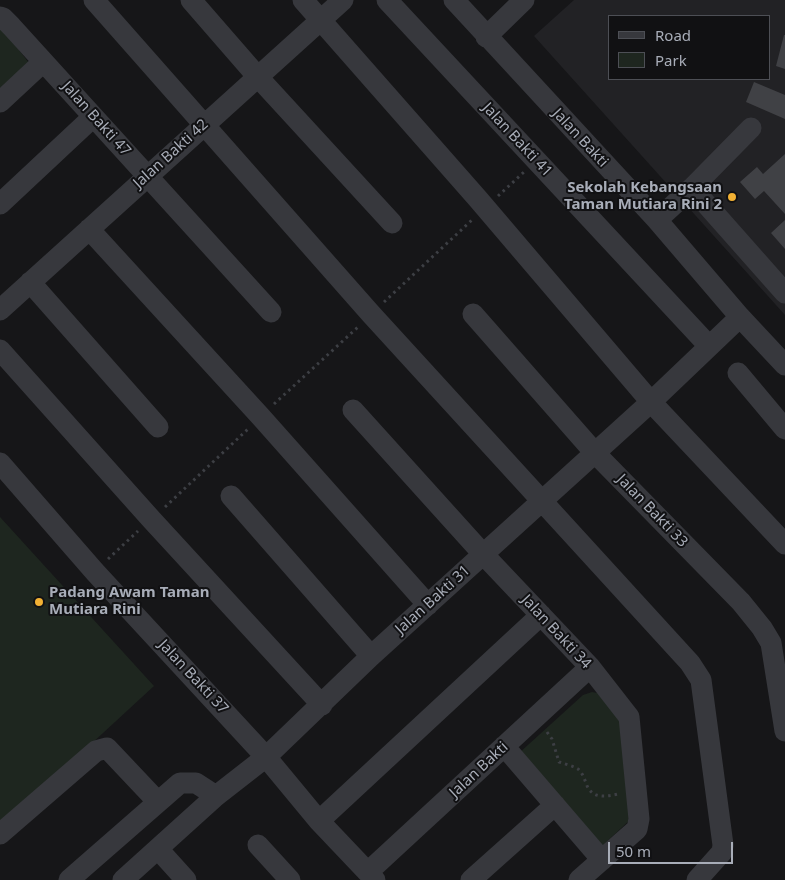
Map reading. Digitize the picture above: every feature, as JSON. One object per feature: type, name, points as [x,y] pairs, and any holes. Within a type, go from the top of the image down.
[{"type":"street","points":[[94,0],[371,314],[690,663],[701,680],[723,845],[722,852],[697,880]]},
{"type":"street","points":[[191,0],[392,223]]},
{"type":"street","points":[[303,0],[651,402],[785,544]]},
{"type":"street","name":"Jalan Bakti 42","points":[[0,310],[343,0]]},
{"type":"street","name":"Jalan Bakti 41","points":[[387,0],[709,346]]},
{"type":"street","name":"Jalan Bakti","points":[[454,0],[486,37],[657,220],[740,317],[785,366]]},
{"type":"street","points":[[486,37],[524,0]]},
{"type":"street","name":"Jalan Bakti 47","points":[[0,18],[3,18],[271,312]]},
{"type":"street","points":[[0,102],[43,62]]},
{"type":"street","points":[[0,204],[93,117]]},
{"type":"street","points":[[657,220],[692,188],[751,128]]},
{"type":"street","points":[[692,188],[785,293]]},
{"type":"street","points":[[89,229],[261,417],[428,604]]},
{"type":"street","points":[[30,282],[158,427]]},
{"type":"street","name":"Jalan Bakti 33","points":[[473,314],[595,453],[741,602],[762,628],[770,643],[785,731]]},
{"type":"street","name":"Jalan Bakti 31","points":[[123,880],[216,796],[266,757],[371,656],[651,402],[740,317]]},
{"type":"street","points":[[0,350],[151,519],[322,705]]},
{"type":"street","points":[[738,373],[785,429]]},
{"type":"street","name":"Jalan Bakti 34","points":[[353,410],[483,554],[590,668],[629,717],[639,819],[637,829],[579,880]]},
{"type":"street","name":"Jalan Bakti 37","points":[[0,463],[95,572],[266,757],[319,821],[371,876]]},
{"type":"street","points":[[231,496],[371,656]]},
{"type":"street","points":[[319,821],[541,615]]},
{"type":"street","name":"Jalan Bakti","points":[[371,876],[504,746],[590,668]]},
{"type":"street","points":[[504,746],[602,860]]},
{"type":"street","points":[[0,834],[96,751],[107,748],[158,802]]},
{"type":"street","points":[[69,880],[180,783],[196,783],[216,796]]},
{"type":"street","points":[[471,880],[555,805]]},
{"type":"street","points":[[258,845],[290,880]]},
{"type":"street","points":[[158,849],[186,880]]},
{"type":"path","points":[[95,572],[536,160]]},
{"type":"path","points":[[535,718],[552,739],[560,762],[578,769],[584,777],[588,788],[597,796],[606,797],[637,792]]},
{"type":"shaded area","name":"Sekolah Kebangsaan Taman Mutiara Rini 2","points":[[574,0],[785,0],[785,315],[534,36]]},
{"type":"green space","points":[[0,27],[29,63],[0,88]]},
{"type":"green space","name":"Padang Awam Taman Mutiara Rini","points":[[0,517],[154,686],[0,828]]},
{"type":"green space","points":[[592,692],[597,693],[622,717],[633,817],[599,849],[518,754],[583,695]]},
{"type":"building","points":[[785,35],[785,69],[776,66]]},
{"type":"building","points":[[754,82],[785,95],[785,119],[746,102]]},
{"type":"building","points":[[785,154],[785,214],[764,191],[755,199],[740,182],[757,167],[763,174]]},
{"type":"building","points":[[785,220],[785,249],[771,233]]},
{"type":"place","name":"Sekolah Kebangsaan Taman Mutiara Rini 2","points":[[732,197]]},
{"type":"place","name":"Padang Awam Taman Mutiara Rini","points":[[39,602]]}]
